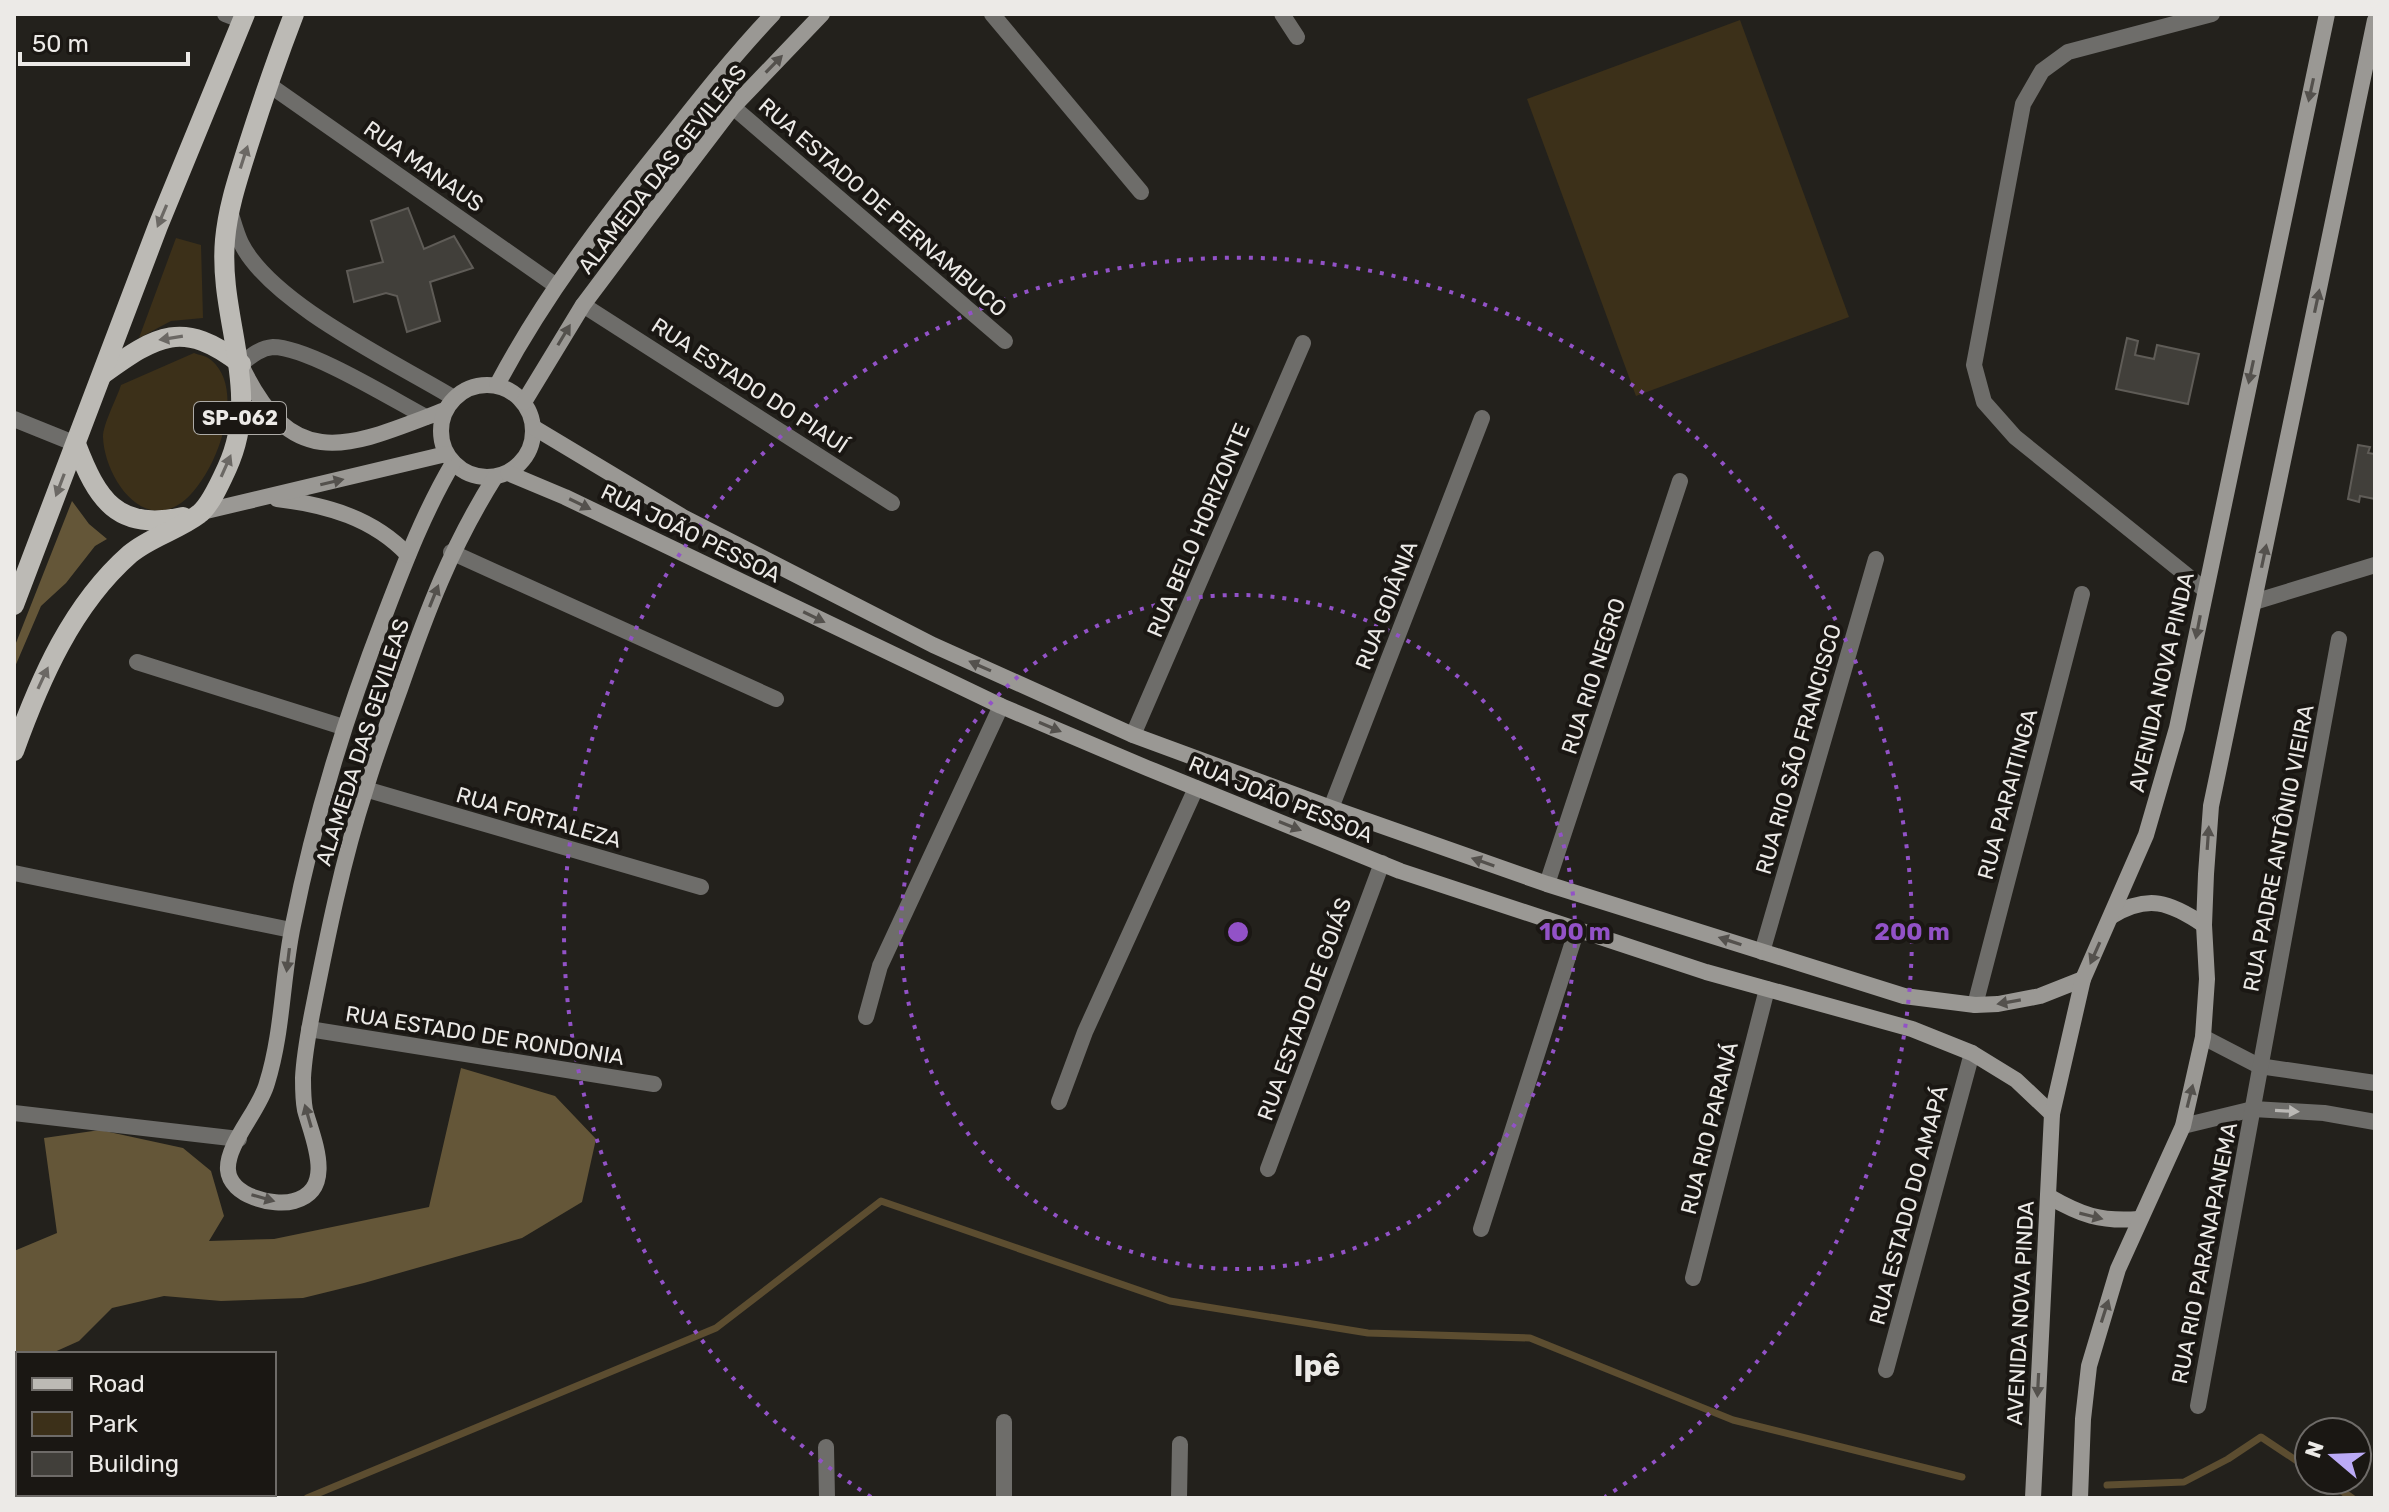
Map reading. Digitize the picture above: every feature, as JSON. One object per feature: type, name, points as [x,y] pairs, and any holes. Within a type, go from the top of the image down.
[{"type":"main road","name":"SP-062","points":[[202,512],[228,467],[239,433],[241,364],[227,300],[225,244],[229,207],[294,14]]},
{"type":"main road","points":[[14,605],[237,16]]},
{"type":"main road","points":[[103,374],[155,340],[187,335],[217,345],[241,364]]},
{"type":"main road","points":[[76,444],[91,483],[112,507],[142,521],[162,522],[202,512]]},
{"type":"main road","points":[[14,751],[29,708],[64,636],[98,587],[132,552],[202,512]]},
{"type":"street","name":"ALAMEDA DAS GEVILEAS","points":[[497,385],[555,285],[609,212],[747,41],[773,14]]},
{"type":"street","name":"ALAMEDA DAS GEVILEAS","points":[[524,402],[583,305],[733,107],[822,14]]},
{"type":"street","points":[[992,14],[1141,192]]},
{"type":"street","points":[[1282,14],[1297,37]]},
{"type":"street","points":[[2205,590],[2015,437],[1984,402],[1974,365],[2023,104],[2042,71],[2068,52],[2212,14]]},
{"type":"street","name":"AVENIDA NOVA PINDA","points":[[2033,1498],[2052,1114],[2083,979],[2146,835],[2177,728],[2327,14]]},
{"type":"street","points":[[2080,1498],[2089,1366],[2118,1269],[2183,1126],[2203,1037],[2207,979],[2204,925],[2211,806],[2375,20]]},
{"type":"street","name":"RUA MANAUS","points":[[268,84],[555,285]]},
{"type":"street","name":"RUA ESTADO DE PERNAMBUCO","points":[[733,107],[1005,341]]},
{"type":"street","points":[[229,207],[241,244],[260,271],[286,295],[450,404]]},
{"type":"street","name":"RUA ESTADO DO PIAUÍ","points":[[583,305],[892,503]]},
{"type":"street","name":"RUA BELO HORIZONTE","points":[[1133,735],[1303,343]]},
{"type":"street","points":[[426,417],[300,353],[274,347],[260,350],[241,364],[266,409],[288,430],[309,440],[333,444],[383,434],[426,417],[450,404],[467,389],[482,385],[497,385],[512,392],[524,402],[533,427]]},
{"type":"street","points":[[450,404],[441,424],[441,440],[449,459],[465,473],[479,477],[502,475]]},
{"type":"street","name":"RUA GOIÂNIA","points":[[1331,808],[1482,418]]},
{"type":"street","points":[[14,419],[76,444]]},
{"type":"street","name":"ALAMEDA DAS GEVILEAS","points":[[449,459],[408,555],[343,727],[314,826],[291,930],[282,1009],[267,1085],[228,1167],[230,1177],[239,1189],[258,1199],[284,1204],[300,1200],[311,1191],[317,1177],[320,1158],[305,1108],[303,1077],[309,1029],[334,903],[365,789],[451,552],[466,522],[502,475],[527,454],[533,427]]},
{"type":"street","name":"RUA JOÃO PESSOA","points":[[533,427],[683,517],[933,645],[1133,735],[1331,808],[1547,884],[1904,996],[1975,1005],[2040,996],[2083,979]]},
{"type":"street","points":[[202,512],[449,459]]},
{"type":"street","name":"RUA JOÃO PESSOA","points":[[502,475],[592,510],[1001,706],[1382,863],[1767,989],[1912,1029],[1972,1053],[2016,1080],[2052,1114]]},
{"type":"street","name":"RUA RIO NEGRO","points":[[1547,884],[1680,481]]},
{"type":"street","points":[[263,498],[297,502],[369,523],[391,537],[408,555]]},
{"type":"street","points":[[451,552],[776,699]]},
{"type":"street","name":"RUA RIO SÃO FRANCISCO","points":[[1762,952],[1876,559]]},
{"type":"street","points":[[2254,602],[2375,565]]},
{"type":"street","name":"RUA PARAITINGA","points":[[1975,1005],[2082,594]]},
{"type":"street","name":"RUA PADRE ANTÔNIO VIEIRA","points":[[2253,1109],[2339,639]]},
{"type":"street","points":[[137,662],[343,727]]},
{"type":"street","points":[[866,1017],[880,966],[1001,706]]},
{"type":"street","points":[[1059,1102],[1085,1032],[1196,788]]},
{"type":"street","name":"RUA FORTALEZA","points":[[365,789],[701,887]]},
{"type":"street","name":"RUA ESTADO DE GOIÁS","points":[[1268,1169],[1382,863]]},
{"type":"street","points":[[14,873],[291,930]]},
{"type":"street","points":[[2112,916],[2143,902],[2163,904],[2204,925]]},
{"type":"street","points":[[1481,1229],[1577,929]]},
{"type":"street","name":"RUA RIO PARANÁ","points":[[1693,1278],[1767,989]]},
{"type":"street","name":"RUA ESTADO DE RONDONIA","points":[[309,1029],[654,1084]]},
{"type":"street","points":[[2203,1037],[2259,1066],[2375,1083]]},
{"type":"street","name":"RUA ESTADO DO AMAPÁ","points":[[1886,1370],[1972,1053]]},
{"type":"street","points":[[2183,1126],[2253,1109],[2324,1113],[2375,1122]]},
{"type":"street","name":"RUA RIO PARANAPANEMA","points":[[2198,1406],[2253,1109]]},
{"type":"street","points":[[14,1113],[239,1139]]},
{"type":"street","points":[[2048,1196],[2096,1219],[2139,1219]]},
{"type":"street","points":[[1004,1422],[1004,1498]]},
{"type":"street","points":[[1179,1498],[1180,1444]]},
{"type":"street","points":[[826,1447],[827,1498]]},
{"type":"green space","points":[[1740,20],[1849,317],[1636,396],[1527,99]]},
{"type":"green space","points":[[176,238],[201,245],[203,318],[171,321],[139,338]]},
{"type":"green space","points":[[194,353],[209,359],[222,374],[227,392],[223,434],[215,456],[193,492],[181,503],[166,510],[151,510],[138,504],[117,481],[105,451],[105,425],[121,385]]},
{"type":"shaded area","points":[[72,501],[89,524],[107,539],[95,546],[66,583],[41,606],[14,669],[14,648]]},
{"type":"shaded area","points":[[461,1068],[555,1096],[596,1139],[582,1202],[522,1238],[303,1298],[221,1301],[164,1296],[112,1308],[79,1341],[54,1352],[14,1353],[14,1251],[57,1233],[44,1138],[100,1130],[183,1148],[211,1171],[224,1216],[209,1241],[274,1239],[429,1207]]},
{"type":"building","points":[[408,208],[424,249],[454,236],[473,268],[430,282],[440,321],[407,332],[397,296],[386,293],[354,302],[347,271],[383,262],[371,221]]},
{"type":"building","points":[[2127,338],[2138,341],[2135,355],[2154,359],[2157,345],[2199,354],[2188,404],[2116,389]]},
{"type":"building","points":[[2358,445],[2370,447],[2368,453],[2375,454],[2375,499],[2360,496],[2359,502],[2348,499]]},
{"type":"waterway","points":[[307,1498],[716,1328],[881,1201],[1170,1301],[1368,1333],[1530,1338],[1733,1420],[1962,1477]]},
{"type":"waterway","points":[[2107,1485],[2184,1482],[2261,1437],[2293,1458]]},
{"type":"district","name":"Ipê","points":[[1317,1366]]}]
